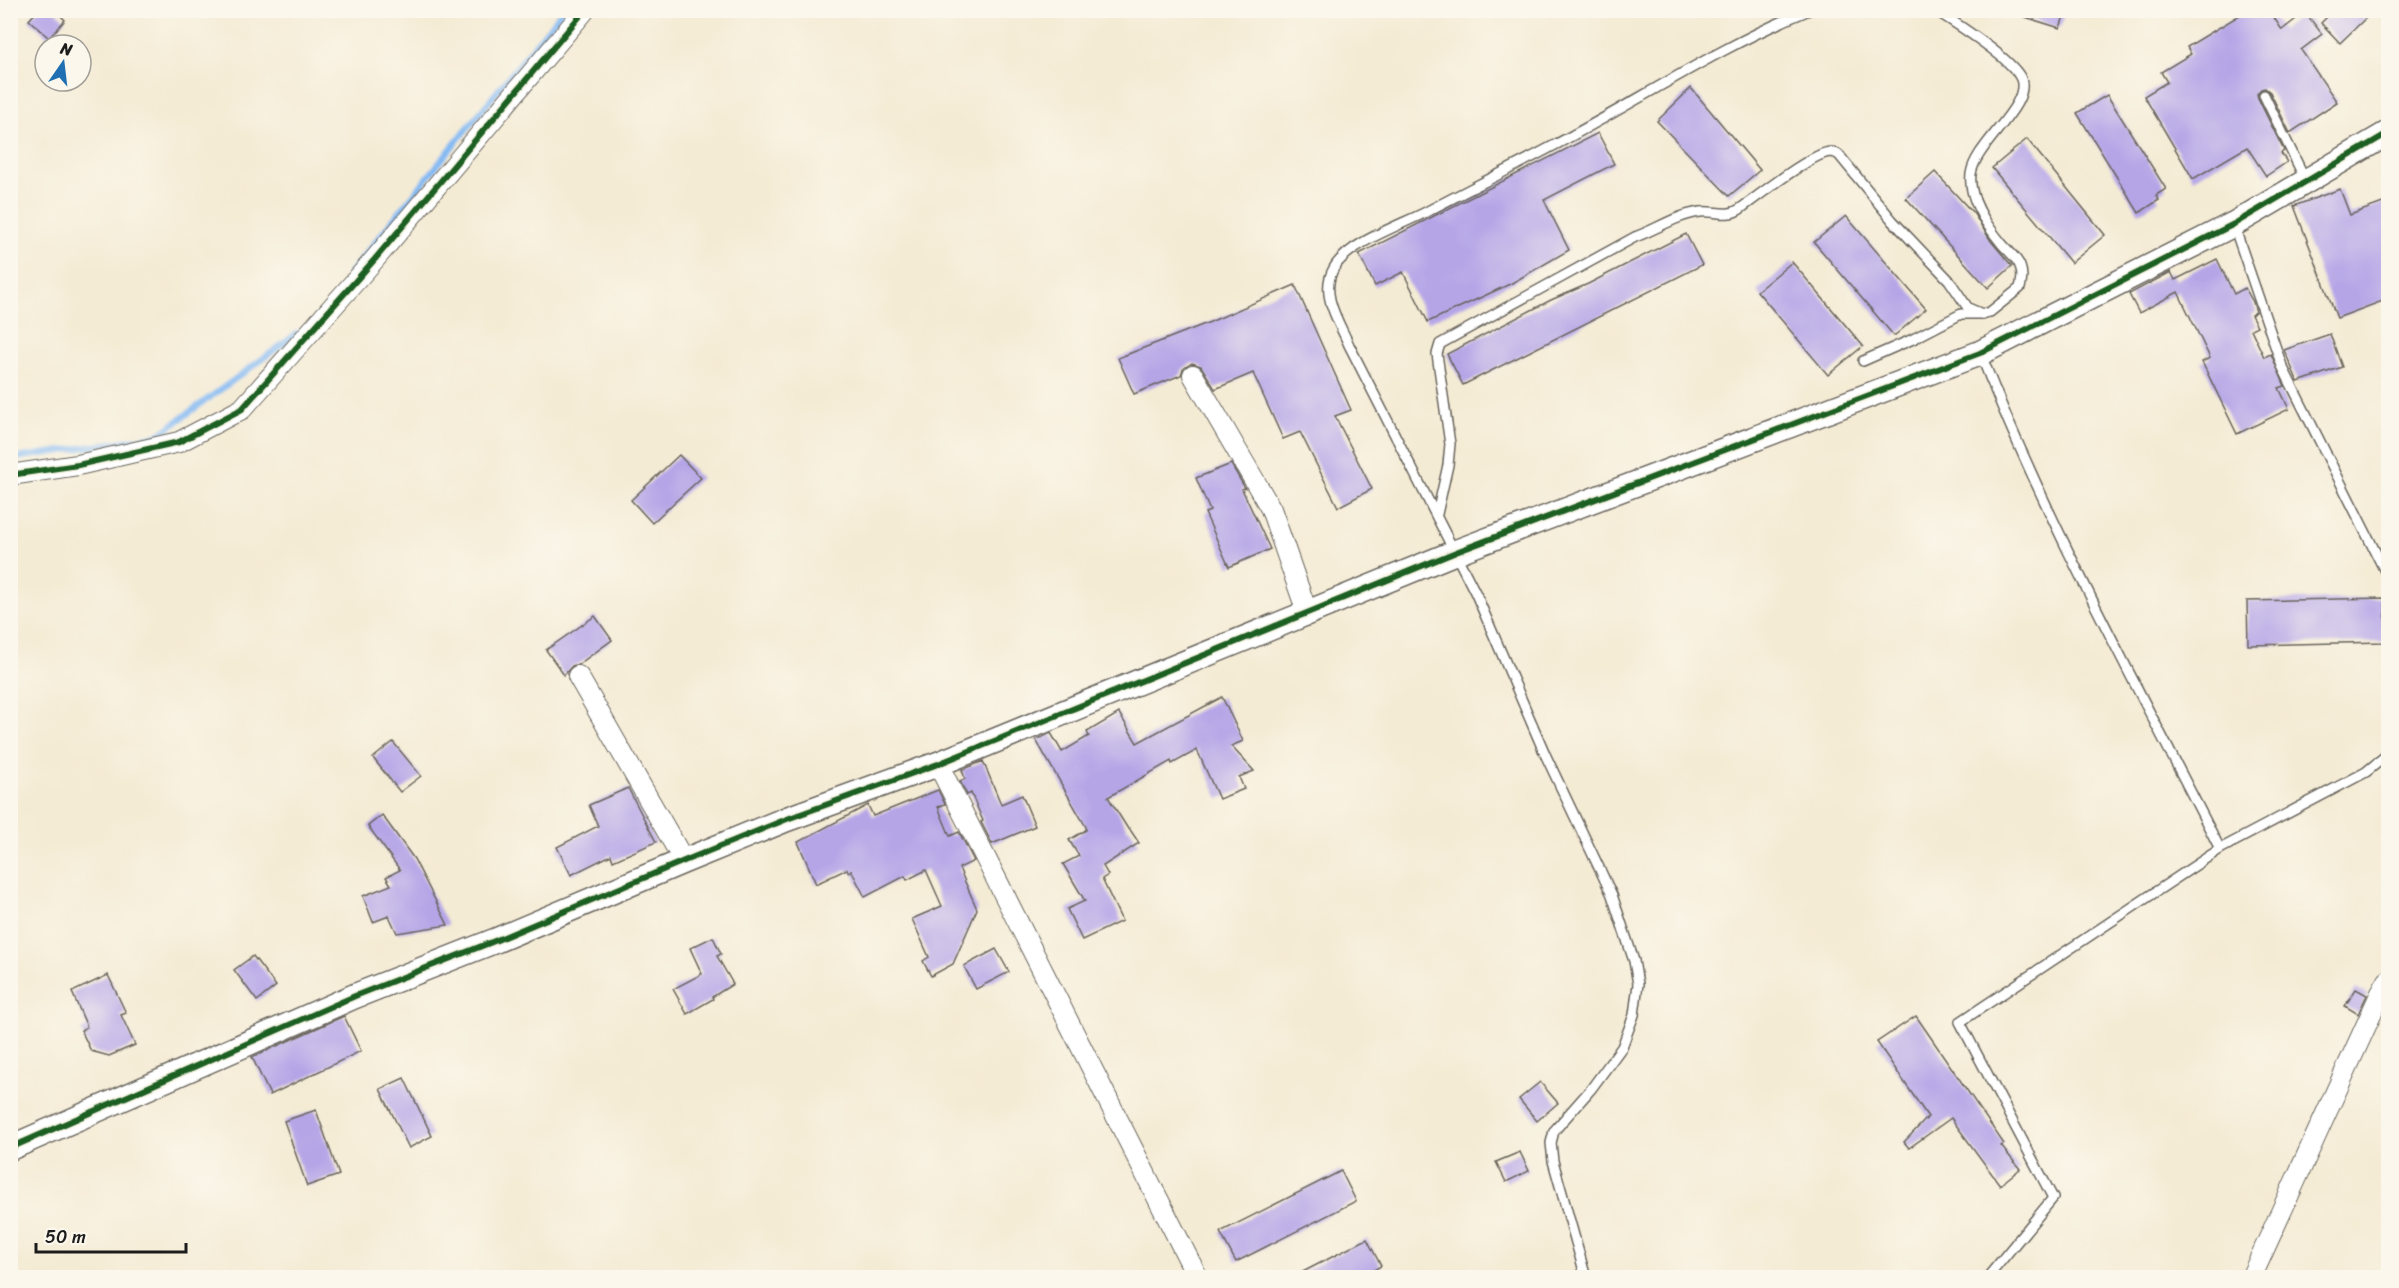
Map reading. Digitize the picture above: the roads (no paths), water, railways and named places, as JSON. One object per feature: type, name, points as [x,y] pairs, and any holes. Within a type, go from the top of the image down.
[{"type":"street","points":[[10,475],[78,465],[179,442],[242,409],[375,259],[585,10]]},
{"type":"street","points":[[10,1148],[355,996],[497,940],[787,819],[938,764],[1456,552],[1980,353],[2234,224],[2388,132]]},
{"type":"street","points":[[1193,375],[1271,509],[1306,612]]},
{"type":"street","points":[[578,676],[684,861]]},
{"type":"street","points":[[938,764],[1198,1278]]},
{"type":"street","points":[[2251,1278],[2380,994],[2388,981]]},
{"type":"lane","points":[[1586,1278],[1553,1161],[1551,1143],[1554,1131],[1591,1089],[1622,1047],[1634,1015],[1638,984],[1635,969],[1612,895],[1545,754],[1456,552],[1349,345],[1331,304],[1328,288],[1330,277],[1339,260],[1370,240],[1552,147],[1695,66],[1809,10]]},
{"type":"lane","points":[[1863,361],[1961,314],[1982,315],[2020,288],[2022,278],[2017,261],[2001,243],[1978,204],[1972,191],[1971,176],[1982,148],[2018,102],[2022,85],[2021,78],[1970,33],[1935,10]]},
{"type":"lane","points":[[2264,95],[2306,181]]},
{"type":"lane","points":[[1437,514],[1448,465],[1450,444],[1437,354],[1440,344],[1635,237],[1677,217],[1702,211],[1734,213],[1787,176],[1824,154],[1839,155],[1893,221],[1949,280],[1968,308],[1982,315]]},
{"type":"lane","points":[[2234,224],[2282,366],[2388,577]]},
{"type":"lane","points":[[1980,353],[2044,503],[2220,849]]},
{"type":"lane","points":[[1987,1278],[2054,1198],[1960,1022],[2220,849],[2366,772],[2388,754]]},
{"type":"waterway","points":[[350,273],[563,10]]},
{"type":"waterway","points":[[10,459],[157,436],[298,333]]}]
